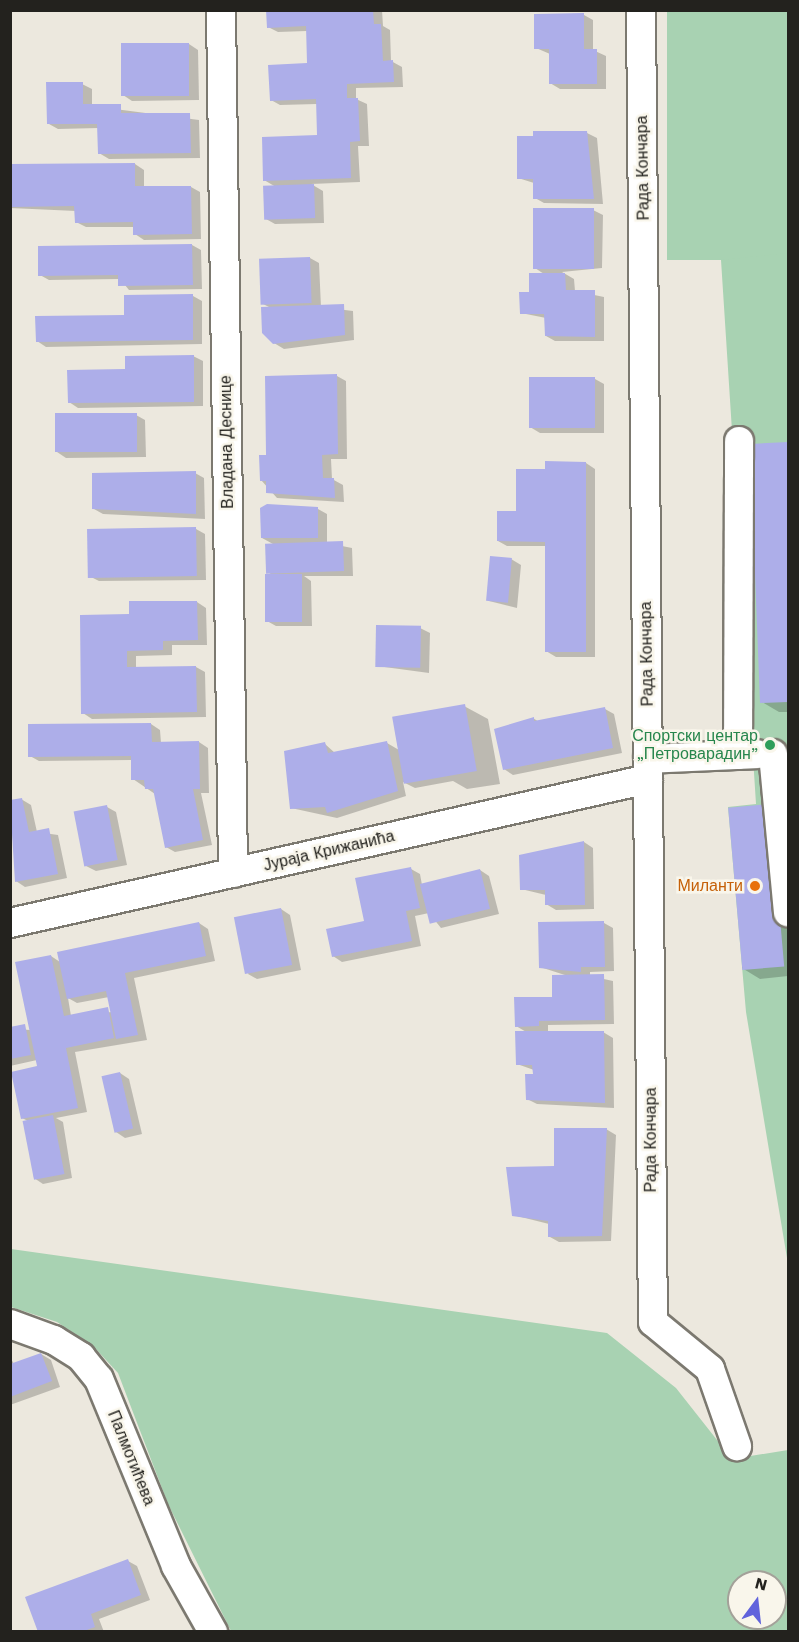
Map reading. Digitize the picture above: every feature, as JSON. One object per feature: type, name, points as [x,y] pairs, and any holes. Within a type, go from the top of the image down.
[{"type":"street","name":"Владана Деснице","points":[[221,10],[233,873]]},
{"type":"street","name":"Рада Кончара","points":[[641,10],[653,1322],[710,1369],[737,1446]]},
{"type":"street","points":[[738,755],[739,441]]},
{"type":"street","name":"Јураја Крижанића","points":[[10,923],[233,873],[648,769],[738,755],[781,753]]},
{"type":"street","points":[[781,753],[789,912]]},
{"type":"street","name":"Палмотићева","points":[[10,1324],[54,1340],[81,1357],[99,1379],[176,1566],[213,1632]]},
{"type":"green space","points":[[667,11],[788,11],[788,260],[667,260]]},
{"type":"green space","name":"Спортски центар „Петроварадин”","points":[[788,253],[788,1264],[746,1012],[728,807],[756,804],[721,260]]},
{"type":"green space","points":[[11,1249],[607,1333],[676,1388],[732,1459],[788,1450],[788,1631],[231,1631],[168,1504],[118,1373],[94,1347],[57,1322],[11,1307]]},
{"type":"building","points":[[266,10],[373,10],[374,24],[381,24],[383,61],[393,60],[394,82],[347,84],[347,98],[358,98],[360,141],[350,142],[351,178],[263,181],[262,137],[317,135],[316,99],[270,101],[268,65],[307,63],[306,26],[267,28]]},
{"type":"building","points":[[584,13],[584,49],[597,49],[597,84],[549,84],[549,49],[534,49],[534,14]]},
{"type":"building","points":[[121,43],[189,43],[189,96],[121,96]]},
{"type":"building","points":[[46,82],[83,82],[83,104],[121,104],[121,113],[190,113],[191,153],[98,154],[97,124],[47,124]]},
{"type":"building","points":[[533,131],[587,131],[594,199],[533,199],[533,179],[517,179],[517,136],[533,136]]},
{"type":"building","points":[[135,163],[135,186],[191,186],[192,234],[133,235],[133,222],[75,223],[74,206],[10,207],[10,164]]},
{"type":"building","points":[[314,184],[315,218],[264,220],[263,186]]},
{"type":"building","points":[[533,208],[594,208],[594,269],[533,269]]},
{"type":"building","points":[[192,244],[193,285],[118,286],[118,275],[38,276],[38,246]]},
{"type":"building","points":[[310,257],[312,303],[261,305],[259,259]]},
{"type":"building","points":[[529,273],[565,273],[566,290],[595,290],[595,337],[545,336],[544,314],[520,314],[519,292],[529,292]]},
{"type":"building","points":[[193,294],[193,340],[36,342],[35,316],[124,315],[124,295]]},
{"type":"building","points":[[344,304],[345,335],[273,344],[262,333],[261,307]]},
{"type":"building","points":[[194,355],[194,402],[68,403],[67,370],[125,369],[125,356]]},
{"type":"building","points":[[337,374],[338,454],[322,455],[323,478],[334,478],[335,498],[266,493],[266,481],[260,481],[259,455],[266,455],[265,376]]},
{"type":"building","points":[[529,377],[595,377],[595,428],[529,428]]},
{"type":"building","points":[[55,413],[137,413],[137,452],[55,452]]},
{"type":"building","points":[[788,442],[788,702],[760,703],[750,444]]},
{"type":"building","points":[[545,461],[586,462],[586,652],[545,652],[545,542],[497,541],[497,511],[516,511],[516,469],[545,469]]},
{"type":"building","points":[[196,471],[196,514],[92,509],[92,473]]},
{"type":"building","points":[[267,504],[318,507],[318,538],[261,538],[260,508]]},
{"type":"building","points":[[196,527],[197,576],[88,578],[87,529]]},
{"type":"building","points":[[343,541],[344,571],[266,574],[265,544]]},
{"type":"building","points":[[490,556],[512,558],[508,603],[486,601]]},
{"type":"building","points":[[265,574],[302,574],[302,622],[265,622]]},
{"type":"building","points":[[129,601],[197,601],[198,640],[163,641],[163,650],[127,651],[127,667],[196,666],[197,712],[81,714],[80,615],[129,614]]},
{"type":"building","points":[[376,625],[421,626],[420,668],[375,667]]},
{"type":"building","points":[[465,704],[477,771],[404,784],[392,717]]},
{"type":"building","points":[[605,707],[613,748],[503,770],[494,729],[534,717],[534,721]]},
{"type":"building","points":[[151,723],[152,742],[199,741],[200,789],[193,789],[203,840],[165,848],[153,789],[145,789],[144,780],[131,780],[131,756],[28,757],[28,724]]},
{"type":"building","points":[[387,741],[398,791],[327,813],[325,807],[290,809],[284,751],[325,742],[328,753]]},
{"type":"building","points":[[22,798],[29,832],[49,828],[58,874],[15,882],[10,800]]},
{"type":"building","name":"Миланти","points":[[770,804],[784,966],[742,970],[728,808]]},
{"type":"building","points":[[107,805],[118,860],[84,866],[74,811]]},
{"type":"building","points":[[584,841],[585,905],[545,905],[545,890],[520,890],[519,855]]},
{"type":"building","points":[[411,867],[420,908],[406,911],[412,941],[332,957],[326,929],[364,921],[355,878]]},
{"type":"building","points":[[480,869],[490,909],[430,924],[420,884]]},
{"type":"building","points":[[281,908],[292,965],[245,974],[234,917]]},
{"type":"building","points":[[604,921],[605,967],[581,967],[581,972],[539,968],[538,922]]},
{"type":"building","points":[[199,922],[206,956],[125,973],[138,1035],[116,1039],[106,991],[67,999],[57,952]]},
{"type":"building","points":[[51,955],[64,1016],[108,1007],[114,1038],[66,1048],[78,1108],[21,1119],[11,1072],[37,1066],[15,962]]},
{"type":"building","points":[[604,974],[605,1020],[539,1021],[539,1026],[515,1027],[514,997],[552,997],[552,975]]},
{"type":"building","points":[[25,1024],[31,1055],[10,1059],[10,1027]]},
{"type":"building","points":[[515,1031],[604,1031],[605,1103],[526,1100],[525,1074],[533,1074],[532,1065],[516,1065]]},
{"type":"building","points":[[120,1072],[133,1129],[115,1133],[101,1076]]},
{"type":"building","points":[[53,1115],[64,1174],[34,1180],[23,1121]]},
{"type":"building","points":[[554,1128],[607,1128],[602,1236],[548,1237],[548,1221],[512,1216],[506,1167],[554,1166]]},
{"type":"building","points":[[41,1353],[52,1381],[10,1397],[10,1364]]},
{"type":"building","points":[[128,1559],[141,1595],[91,1614],[95,1627],[81,1632],[38,1632],[25,1597]]},
{"type":"place","name":"Спортски центар „Петроварадин”","points":[[770,745]]},
{"type":"place","name":"Миланти","points":[[755,886]]}]
